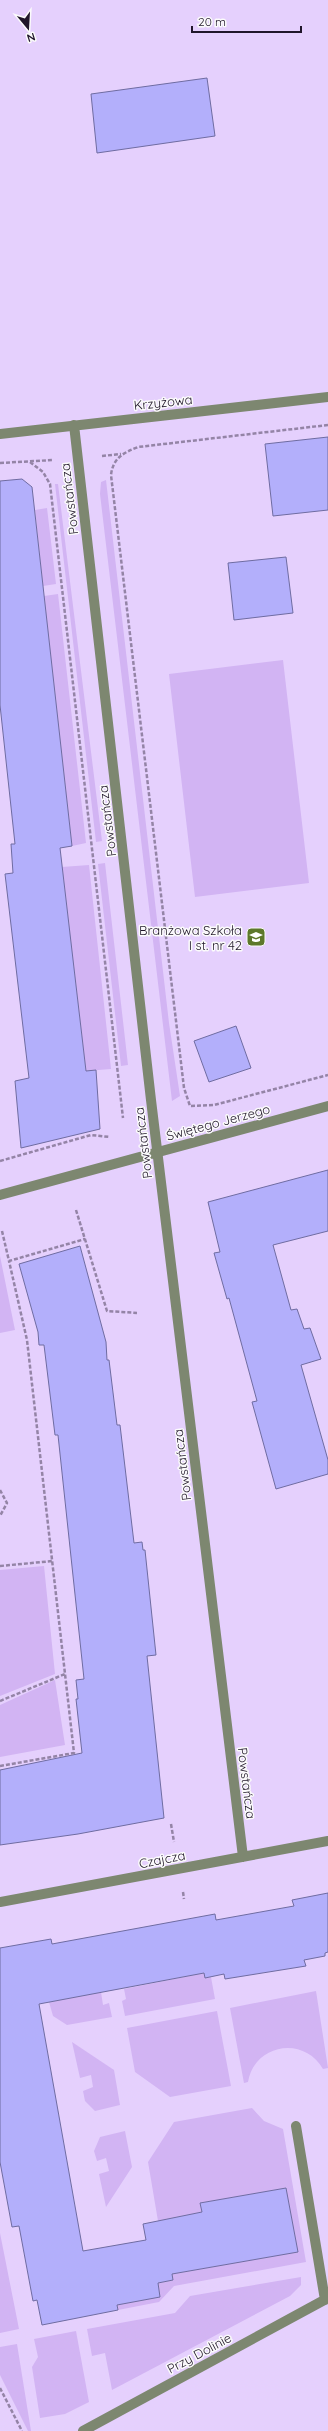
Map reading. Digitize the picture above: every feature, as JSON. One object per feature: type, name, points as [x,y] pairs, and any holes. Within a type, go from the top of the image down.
[{"type":"street","name":"Krzyżowa","points":[[0,434],[328,397]]},
{"type":"street","name":"Powstańcza","points":[[74,425],[158,1151],[243,1857]]},
{"type":"street","name":"Świętego Jerzego","points":[[0,1195],[328,1106]]},
{"type":"street","name":"Czajcza","points":[[0,1902],[328,1841]]},
{"type":"street","points":[[296,2126],[326,2299]]},
{"type":"street","name":"Przy Dolinie","points":[[83,2431],[326,2299]]},
{"type":"path","points":[[328,425],[138,447],[121,454],[116,460],[111,475],[184,1088],[187,1099],[190,1106],[214,1105],[328,1075]]},
{"type":"path","points":[[30,462],[43,472],[50,484],[123,1118]]},
{"type":"path","points":[[0,1161],[91,1135],[110,1138]]},
{"type":"path","points":[[76,1210],[107,1311],[137,1313]]},
{"type":"path","points":[[0,1766],[74,1753],[26,1340],[2,1230]]},
{"type":"path","points":[[9,1261],[85,1239]]},
{"type":"path","points":[[0,1490],[7,1502],[0,1516]]},
{"type":"path","points":[[0,1566],[52,1561]]},
{"type":"path","points":[[0,1701],[65,1674]]},
{"type":"path","points":[[171,1824],[174,1842]]},
{"type":"path","points":[[0,2388],[22,2431]]},
{"type":"shaded area","points":[[106,480],[169,1023],[180,1096],[172,1101],[100,494],[101,482]]},
{"type":"shaded area","points":[[55,484],[58,484],[102,841],[96,842]]},
{"type":"shaded area","points":[[47,508],[56,584],[43,586],[35,510]]},
{"type":"shaded area","points":[[58,594],[86,843],[72,846],[44,596]]},
{"type":"shaded area","points":[[283,660],[309,883],[195,897],[169,674]]},
{"type":"shaded area","points":[[105,863],[128,1065],[121,1066],[98,864]]},
{"type":"shaded area","points":[[89,865],[111,1069],[86,1071],[62,867]]},
{"type":"shaded area","points":[[0,1256],[15,1330],[0,1333]]},
{"type":"shaded area","points":[[44,1566],[55,1674],[0,1696],[0,1570]]},
{"type":"shaded area","points":[[55,1680],[65,1745],[0,1757],[0,1705]]},
{"type":"shaded area","points":[[204,1973],[205,1978],[211,1977],[215,1999],[125,2016],[122,2001],[126,1999],[124,1989]]},
{"type":"shaded area","points":[[316,1991],[328,2068],[323,2069],[315,2058],[304,2051],[293,2048],[281,2048],[269,2052],[260,2059],[252,2069],[248,2082],[244,2083],[230,2008]]},
{"type":"shaded area","points":[[101,1992],[103,2005],[109,2003],[112,2017],[67,2025],[53,2016],[49,2002]]},
{"type":"shaded area","points":[[217,2011],[231,2086],[170,2097],[135,2072],[127,2028]]},
{"type":"shaded area","points":[[72,2042],[114,2070],[120,2105],[95,2111],[85,2101],[83,2091],[93,2087],[91,2075],[80,2078]]},
{"type":"shaded area","points":[[252,2108],[264,2121],[283,2129],[306,2262],[174,2286],[159,2302],[118,2310],[117,2305],[159,2297],[158,2283],[173,2280],[172,2274],[298,2252],[286,2188],[200,2203],[202,2212],[158,2221],[148,2162],[174,2122]]},
{"type":"shaded area","points":[[125,2131],[132,2167],[106,2207],[99,2174],[109,2171],[106,2158],[97,2161],[94,2151],[100,2137]]},
{"type":"shaded area","points":[[0,2233],[19,2329],[0,2333]]},
{"type":"shaded area","points":[[301,2277],[301,2285],[290,2296],[112,2390],[105,2353],[92,2356],[87,2329],[175,2313],[190,2296]]},
{"type":"shaded area","points":[[76,2331],[89,2402],[65,2414],[40,2418],[32,2367],[38,2357],[34,2339]]},
{"type":"shaded area","points":[[17,2344],[31,2431],[28,2431],[0,2375],[0,2347]]},
{"type":"building","points":[[207,78],[215,136],[97,153],[91,94]]},
{"type":"building","points":[[328,437],[328,510],[273,516],[265,444]]},
{"type":"building","points":[[22,479],[32,487],[72,846],[60,848],[86,1071],[96,1070],[100,1129],[21,1148],[15,1081],[29,1078],[5,874],[13,873],[11,844],[15,844],[0,705],[0,481]]},
{"type":"building","points":[[286,557],[293,613],[234,620],[228,563]]},
{"type":"building","points":[[236,1026],[251,1068],[209,1082],[194,1041]]},
{"type":"building","points":[[328,1170],[328,1231],[273,1245],[291,1310],[297,1309],[304,1329],[310,1328],[321,1359],[301,1365],[328,1460],[328,1474],[276,1489],[252,1402],[257,1401],[229,1298],[227,1299],[214,1253],[220,1252],[208,1202]]},
{"type":"building","points":[[80,1246],[106,1342],[107,1360],[109,1360],[117,1425],[120,1425],[134,1543],[142,1542],[143,1550],[145,1550],[156,1655],[147,1656],[164,1818],[78,1834],[0,1845],[0,1770],[82,1753],[76,1699],[78,1699],[76,1680],[84,1679],[58,1435],[55,1435],[44,1345],[39,1345],[38,1332],[19,1264]]},
{"type":"building","points":[[328,1893],[328,1952],[325,1953],[325,1956],[304,1960],[306,1966],[225,1979],[224,1974],[205,1978],[204,1973],[39,2004],[83,2251],[146,2240],[143,2224],[202,2212],[200,2203],[286,2188],[298,2252],[172,2274],[173,2280],[158,2283],[160,2297],[117,2305],[118,2310],[42,2325],[37,2300],[33,2301],[19,2226],[12,2227],[0,2162],[0,1948],[51,1939],[52,1944],[215,1914],[216,1920],[294,1906],[292,1900]]},
{"type":"place","name":"Branżowa Szkoła I st. nr 42","points":[[256,937]]}]
